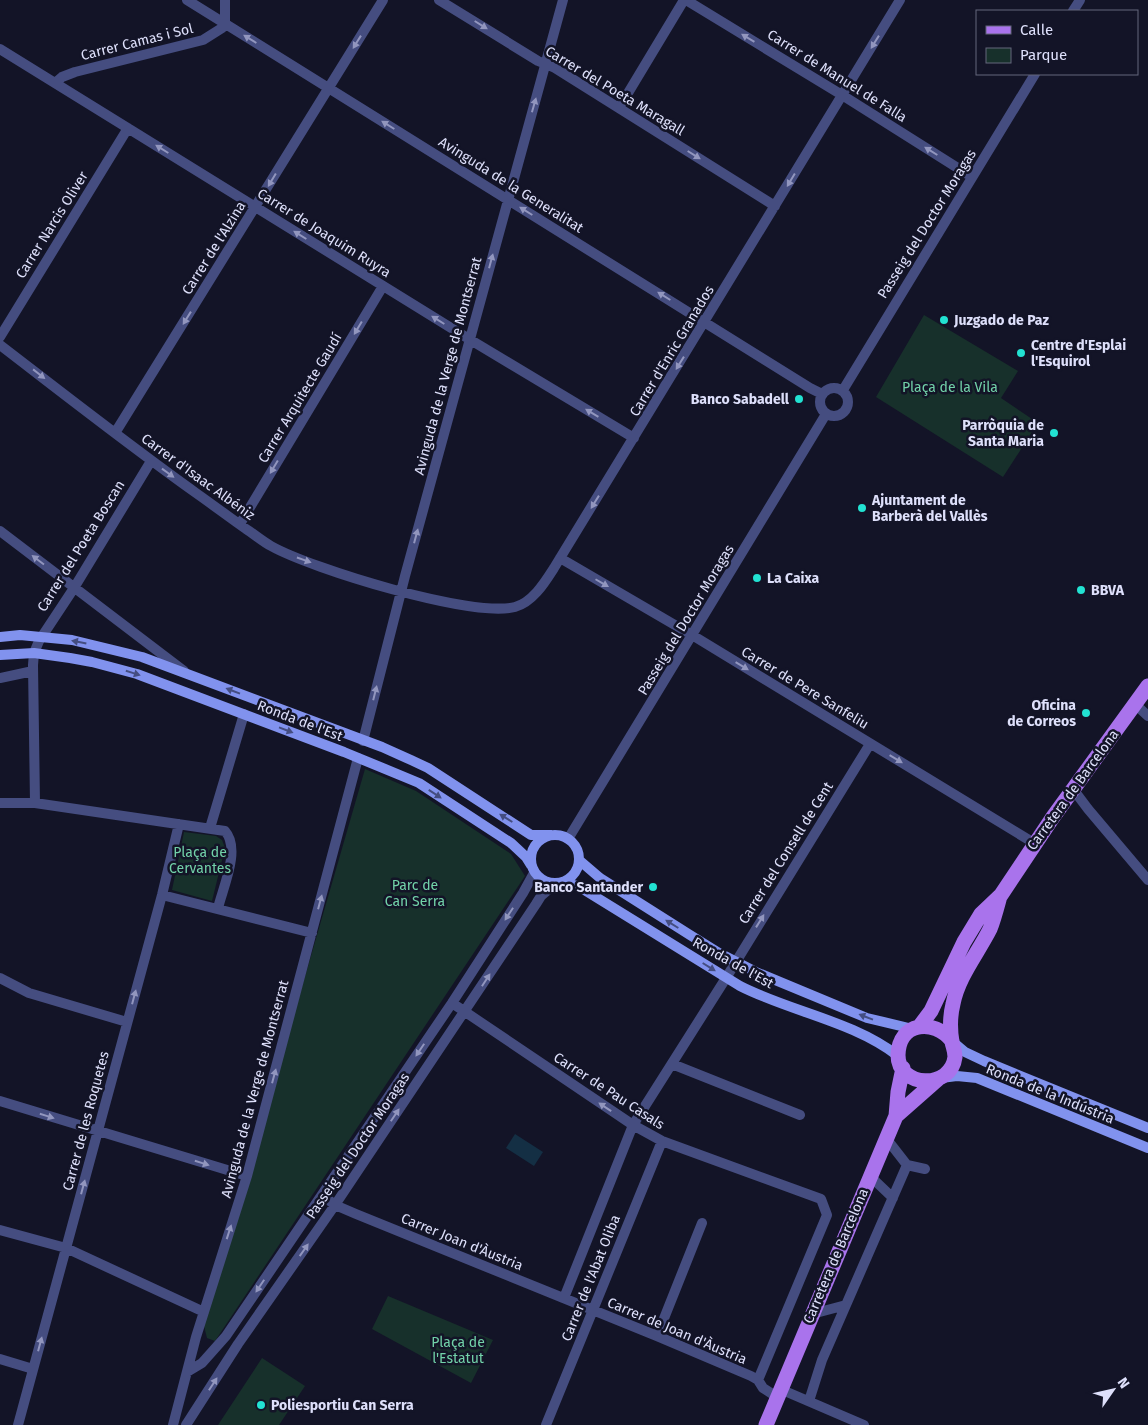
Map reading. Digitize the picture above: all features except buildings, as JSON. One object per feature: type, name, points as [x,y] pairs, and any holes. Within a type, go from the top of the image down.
[{"type":"main road","name":"Carretera de Barcelona","points":[[1001,895],[1034,843],[1148,686]]},
{"type":"main road","points":[[1001,895],[991,927],[953,1001],[951,1013],[953,1062],[948,1072],[939,1079],[928,1082],[920,1081],[910,1076],[900,1062],[901,1042],[905,1034],[916,1028],[931,1011],[964,942],[981,914],[1001,895]]},
{"type":"main road","points":[[916,1028],[933,1026],[946,1034],[952,1041]]},
{"type":"main road","name":"Carretera de Barcelona","points":[[766,1425],[896,1116],[900,1062]]},
{"type":"main road","name":"Carretera de Barcelona","points":[[896,1116],[939,1079]]},
{"type":"street","name":"Avinguda de la Generalitat","points":[[186,0],[822,394]]},
{"type":"street","points":[[225,24],[226,0]]},
{"type":"street","name":"Carrer de l'Alzina","points":[[115,433],[382,0]]},
{"type":"street","name":"Carrer del Poeta Maragall","points":[[439,0],[619,108],[775,206]]},
{"type":"street","name":"Avinguda de la Verge de Montserrat","points":[[364,741],[401,591],[563,0]]},
{"type":"street","points":[[619,108],[685,0]]},
{"type":"street","name":"Carrer de Manuel de Falla","points":[[685,0],[842,95],[972,177]]},
{"type":"street","name":"Carrer d'Enric Granados","points":[[401,591],[477,608],[496,610],[516,607],[527,601],[543,584],[706,322],[900,0]]},
{"type":"street","name":"Carrer Camas i Sol","points":[[54,83],[62,77],[75,72],[203,40],[225,24]]},
{"type":"street","name":"Carrer de Joaquim Ruyra","points":[[0,49],[469,339],[634,438]]},
{"type":"street","name":"Passeig del Doctor Moragas","points":[[843,390],[1034,75]]},
{"type":"street","name":"Carrer Narcis Oliver","points":[[0,337],[128,128]]},
{"type":"street","name":"Carrer Arquitecte Gaudí","points":[[240,524],[383,286]]},
{"type":"street","name":"Carrer d'Isaac Albéniz","points":[[0,345],[151,461],[270,546],[294,557],[342,574],[401,591]]},
{"type":"street","points":[[835,387],[843,390],[849,403],[846,410],[841,415],[834,417],[826,414],[821,409],[819,401],[822,394],[827,388],[835,387]]},
{"type":"street","name":"Passeig del Doctor Moragas","points":[[568,839],[826,414]]},
{"type":"street","name":"Carrer del Poeta Boscan","points":[[37,646],[151,461]]},
{"type":"street","name":"Ronda de l'Est","points":[[0,531],[188,675]]},
{"type":"street","name":"Carrer de Pere Sanfeliu","points":[[560,558],[692,635],[1034,843]]},
{"type":"street","points":[[0,637],[20,635],[37,646]]},
{"type":"street","name":"Ronda de l'Est","points":[[37,646],[72,640],[142,657],[364,741],[428,768],[531,835],[550,835]]},
{"type":"street","points":[[0,655],[37,646]]},
{"type":"street","points":[[35,803],[33,671],[37,646]]},
{"type":"street","name":"Ronda de l'Est","points":[[37,646],[137,674],[358,758],[419,784],[511,842],[526,857],[533,869]]},
{"type":"street","points":[[0,678],[33,671]]},
{"type":"street","points":[[1135,704],[1148,716]]},
{"type":"street","points":[[210,828],[244,714]]},
{"type":"street","name":"Carrer del Consell de Cent","points":[[672,1064],[870,744]]},
{"type":"street","name":"Avinguda de la Verge de Montserrat","points":[[173,1425],[196,1337],[247,1176],[358,758]]},
{"type":"street","points":[[1074,789],[1088,809],[1148,880]]},
{"type":"street","points":[[0,803],[35,803],[226,831],[230,836],[233,846],[229,869],[218,908]]},
{"type":"street","name":"Carrer de les Roquetes","points":[[18,1425],[128,1022],[179,824]]},
{"type":"street","points":[[550,835],[568,839],[575,846],[579,860],[577,869],[572,876],[558,884],[543,881],[533,869],[530,856],[534,846],[541,839],[550,835]]},
{"type":"street","name":"Ronda de l'Est","points":[[579,860],[600,878],[712,948],[756,972],[866,1018],[916,1028]]},
{"type":"street","name":"Passeig del Doctor Moragas","points":[[186,1372],[202,1363],[226,1336],[452,1003],[523,893],[533,869]]},
{"type":"street","name":"Passeig del Doctor Moragas","points":[[186,1425],[238,1344],[335,1205],[536,904],[545,892],[558,884]]},
{"type":"street","name":"Ronda de l'Est","points":[[558,884],[578,886],[726,978],[759,996],[868,1036],[900,1062]]},
{"type":"street","points":[[162,895],[312,933]]},
{"type":"street","points":[[0,978],[29,993],[128,1022]]},
{"type":"street","name":"Carrer de Pau Casals","points":[[452,1003],[633,1125],[662,1141],[821,1199]]},
{"type":"street","name":"Ronda de la Indústria","points":[[952,1041],[965,1052],[984,1061],[1148,1128]]},
{"type":"street","points":[[672,1064],[800,1115]]},
{"type":"street","name":"Carrer de l'Abat Oliba","points":[[564,1298],[633,1125],[672,1064]]},
{"type":"street","name":"Ronda de la Indústria","points":[[939,1079],[957,1076],[977,1078],[1148,1148]]},
{"type":"street","points":[[0,1101],[247,1176]]},
{"type":"street","points":[[886,1138],[907,1165],[925,1170]]},
{"type":"street","name":"Carrer de l'Abat Oliba","points":[[546,1425],[662,1141]]},
{"type":"street","points":[[809,1401],[822,1360],[907,1165]]},
{"type":"street","points":[[870,1176],[893,1198]]},
{"type":"street","name":"Carrer Joan d'Àustria","points":[[322,1195],[335,1205],[593,1310]]},
{"type":"street","name":"Carretera de Barcelona","points":[[754,1378],[767,1359],[828,1214],[821,1199]]},
{"type":"street","points":[[657,1336],[702,1223]]},
{"type":"street","points":[[0,1230],[66,1248],[204,1312]]},
{"type":"street","points":[[812,1314],[846,1305]]},
{"type":"street","name":"Carrer de Joan d'Àustria","points":[[593,1310],[754,1378]]},
{"type":"street","points":[[196,1337],[200,1346],[207,1350],[212,1350],[218,1346]]},
{"type":"street","points":[[0,1359],[33,1369]]},
{"type":"street","points":[[754,1378],[763,1388],[809,1401],[864,1425]]},
{"type":"green space","name":"Plaça de la Vila","points":[[924,315],[1018,371],[1001,398],[1038,423],[1003,477],[876,397]]},
{"type":"green space","name":"Parc de Can Serra","points":[[365,769],[416,791],[511,854],[525,876],[215,1341],[207,1338],[204,1326]]},
{"type":"green space","name":"Plaça de Cervantes","points":[[184,832],[216,836],[222,840],[225,848],[212,901],[172,890]]},
{"type":"green space","name":"Plaça de l'Estatut","points":[[388,1296],[493,1340],[471,1383],[372,1329]]},
{"type":"green space","name":"Poliesportiu Can Serra","points":[[262,1358],[305,1386],[279,1425],[218,1425]]},
{"type":"water","points":[[515,1134],[543,1152],[534,1166],[506,1148]]},
{"type":"place","name":"Juzgado de Paz","points":[[944,320]]},
{"type":"place","name":"Centre d'Esplai l'Esquirol","points":[[1021,353]]},
{"type":"place","name":"Banco Sabadell","points":[[799,399]]},
{"type":"place","name":"Parròquia de Santa Maria","points":[[1054,433]]},
{"type":"place","name":"Ajuntament de Barberà del Vallès","points":[[862,508]]},
{"type":"place","name":"La Caixa","points":[[757,578]]},
{"type":"place","name":"BBVA","points":[[1081,590]]},
{"type":"place","name":"Oficina de Correos","points":[[1086,713]]},
{"type":"place","name":"Banco Santander","points":[[653,887]]},
{"type":"place","name":"Poliesportiu Can Serra","points":[[261,1405]]}]
